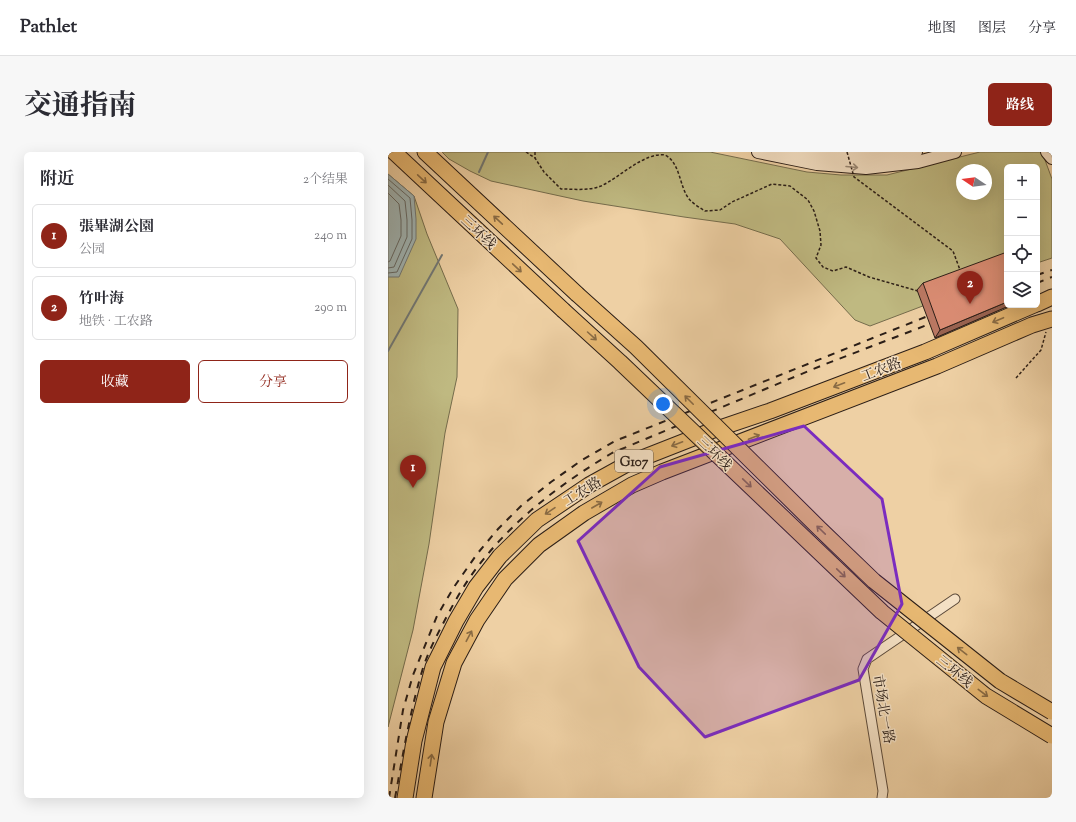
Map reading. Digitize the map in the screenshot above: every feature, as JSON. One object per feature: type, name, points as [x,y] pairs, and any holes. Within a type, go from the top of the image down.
[{"type":"highway","name":"三环线","points":[[394,152],[626,367],[882,612],[986,696],[1052,736]]},
{"type":"highway","name":"三环线","points":[[425,152],[636,347],[874,581],[1000,681],[1052,712]]},
{"type":"highway","points":[[1040,303],[1052,297]]},
{"type":"highway","name":"工农路","points":[[405,798],[414,742],[433,667],[456,621],[476,587],[500,556],[537,520],[589,485],[627,464],[711,431],[770,411],[925,352],[1027,308]]},
{"type":"highway","name":"工农路","points":[[424,798],[436,722],[454,663],[477,620],[506,579],[539,545],[584,513],[632,485],[937,366],[1032,325],[1051,319]]},
{"type":"highway","points":[[402,798],[408,779]]},
{"type":"main road","points":[[761,153],[792,152],[826,156],[862,157],[887,156],[916,152]]},
{"type":"main road","points":[[761,153],[816,164],[866,168],[918,162],[955,152]]},
{"type":"main road","points":[[1047,152],[1052,158]]},
{"type":"street","name":"市场北一路","points":[[882,798],[883,790],[863,669],[867,659],[954,600]]},
{"type":"path","points":[[526,152],[536,158]]},
{"type":"path","points":[[535,152],[536,158],[544,172],[561,189],[587,189],[601,186],[639,158],[655,153],[666,155],[674,164],[680,181],[690,200],[705,211],[720,210],[732,202],[772,184],[790,186],[808,200],[814,211],[820,231],[821,245],[816,258],[823,267],[833,271],[846,267],[869,277],[918,291]]},
{"type":"path","points":[[847,152],[854,177],[953,251],[962,274]]},
{"type":"path","points":[[1016,378],[1041,350],[1051,319]]},
{"type":"highlighted area","points":[[804,426],[882,499],[902,604],[859,680],[705,737],[639,667],[578,541],[660,467]]},
{"type":"shaded area","points":[[442,152],[710,152],[807,172],[841,175],[887,175],[980,152],[1042,152],[1052,179],[1052,258],[1040,262],[1040,164],[1004,164],[1004,275],[870,326],[855,320],[780,239],[735,224],[583,201],[491,181],[449,159]]},
{"type":"shaded area","points":[[388,174],[414,196],[427,234],[458,309],[457,377],[445,433],[429,544],[413,630],[388,727]]},
{"type":"water","points":[[388,174],[414,196],[416,239],[399,277],[388,277]]},
{"type":"building","points":[[1004,253],[1004,303],[940,330],[923,283]]},
{"type":"waterway","points":[[479,172],[488,152]]},
{"type":"waterway","points":[[388,351],[442,255]]},
{"type":"railway","points":[[1040,274],[1052,270]]},
{"type":"railway","points":[[1040,282],[1052,277]]},
{"type":"railway","points":[[389,798],[403,710],[413,675],[437,616],[454,587],[477,554],[498,529],[521,506],[582,460],[615,441],[938,312]]},
{"type":"railway","points":[[395,798],[414,700],[423,668],[431,648],[450,610],[470,577],[493,548],[524,517],[557,489],[593,464],[612,453],[823,365],[940,320]]},
{"type":"place","name":"竹叶海","points":[[970,304]]},
{"type":"place","name":"張畢湖公園","points":[[413,488]]}]
